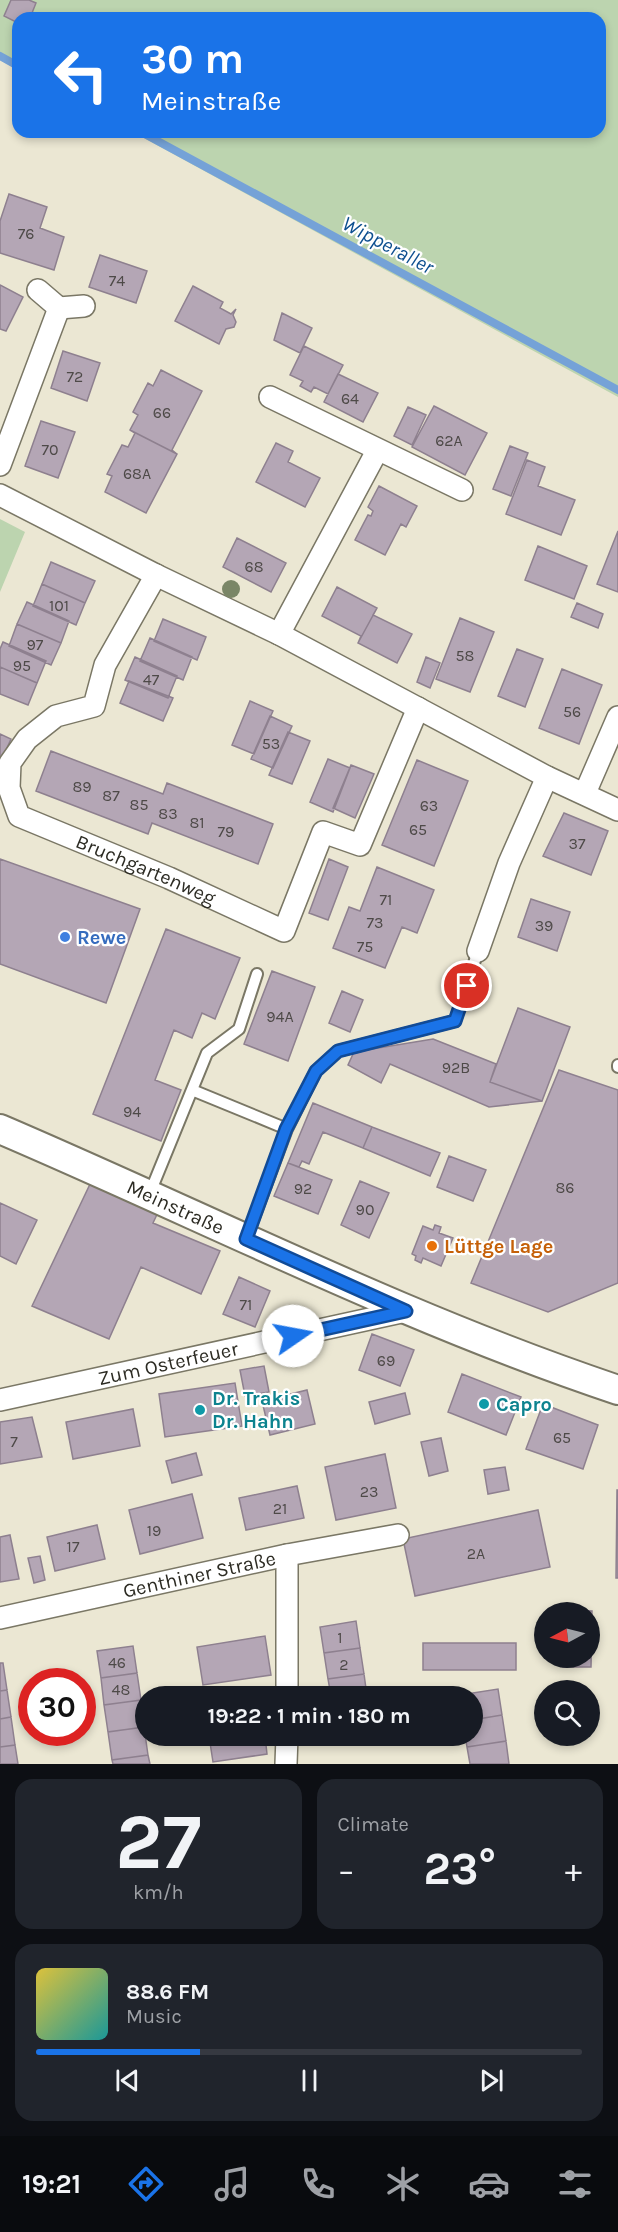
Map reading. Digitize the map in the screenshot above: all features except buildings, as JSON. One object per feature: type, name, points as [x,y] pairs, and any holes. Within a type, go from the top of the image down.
[{"type":"street","points":[[38,290],[59,308],[84,306]]},
{"type":"street","points":[[0,465],[59,308]]},
{"type":"street","points":[[270,397],[377,451],[462,490]]},
{"type":"street","points":[[279,633],[377,451]]},
{"type":"street","points":[[0,495],[156,575],[279,633],[547,777],[618,810]]},
{"type":"street","name":"Bruchgartenweg","points":[[156,575],[105,665],[94,706],[56,716],[27,739],[10,763],[9,788],[19,816],[169,878],[284,931],[323,832],[360,845],[418,708]]},
{"type":"street","points":[[585,793],[618,717]]},
{"type":"street","points":[[478,951],[509,863],[547,777]]},
{"type":"street","name":"Meinstraße","points":[[0,1129],[406,1311],[561,1371],[618,1390]]},
{"type":"street","name":"Zum Osterfeuer","points":[[0,1400],[406,1311]]},
{"type":"street","name":"Genthiner Straße","points":[[0,1618],[287,1555],[398,1535]]},
{"type":"street","points":[[287,1555],[287,1686]]},
{"type":"street","points":[[286,1746],[286,1764]]},
{"type":"lane","points":[[246,1239],[286,1129],[316,1071],[338,1051],[455,1021],[478,951]]},
{"type":"lane","points":[[149,1196],[207,1053],[239,1029],[257,974]]},
{"type":"lane","points":[[192,1090],[286,1129]]},
{"type":"green space","points":[[0,0],[618,0],[618,397],[144,138],[606,138],[606,12],[12,12],[12,67],[0,60]]},
{"type":"green space","points":[[0,519],[25,532],[0,592]]},
{"type":"waterway","name":"Wipperaller","points":[[0,56],[12,63]]},
{"type":"waterway","name":"Wipperaller","points":[[152,138],[618,390]]},
{"type":"place","name":"Rewe","points":[[65,937]]},
{"type":"place","name":"Lüttge Lage","points":[[432,1246]]},
{"type":"place","name":"Capro","points":[[484,1404]]},
{"type":"place","name":"Dr. Trakis Dr. Hahn","points":[[200,1410]]},
{"type":"route","points":[[293,1336],[406,1311],[246,1239],[286,1129],[316,1071],[338,1051],[455,1021],[467,986]]}]
